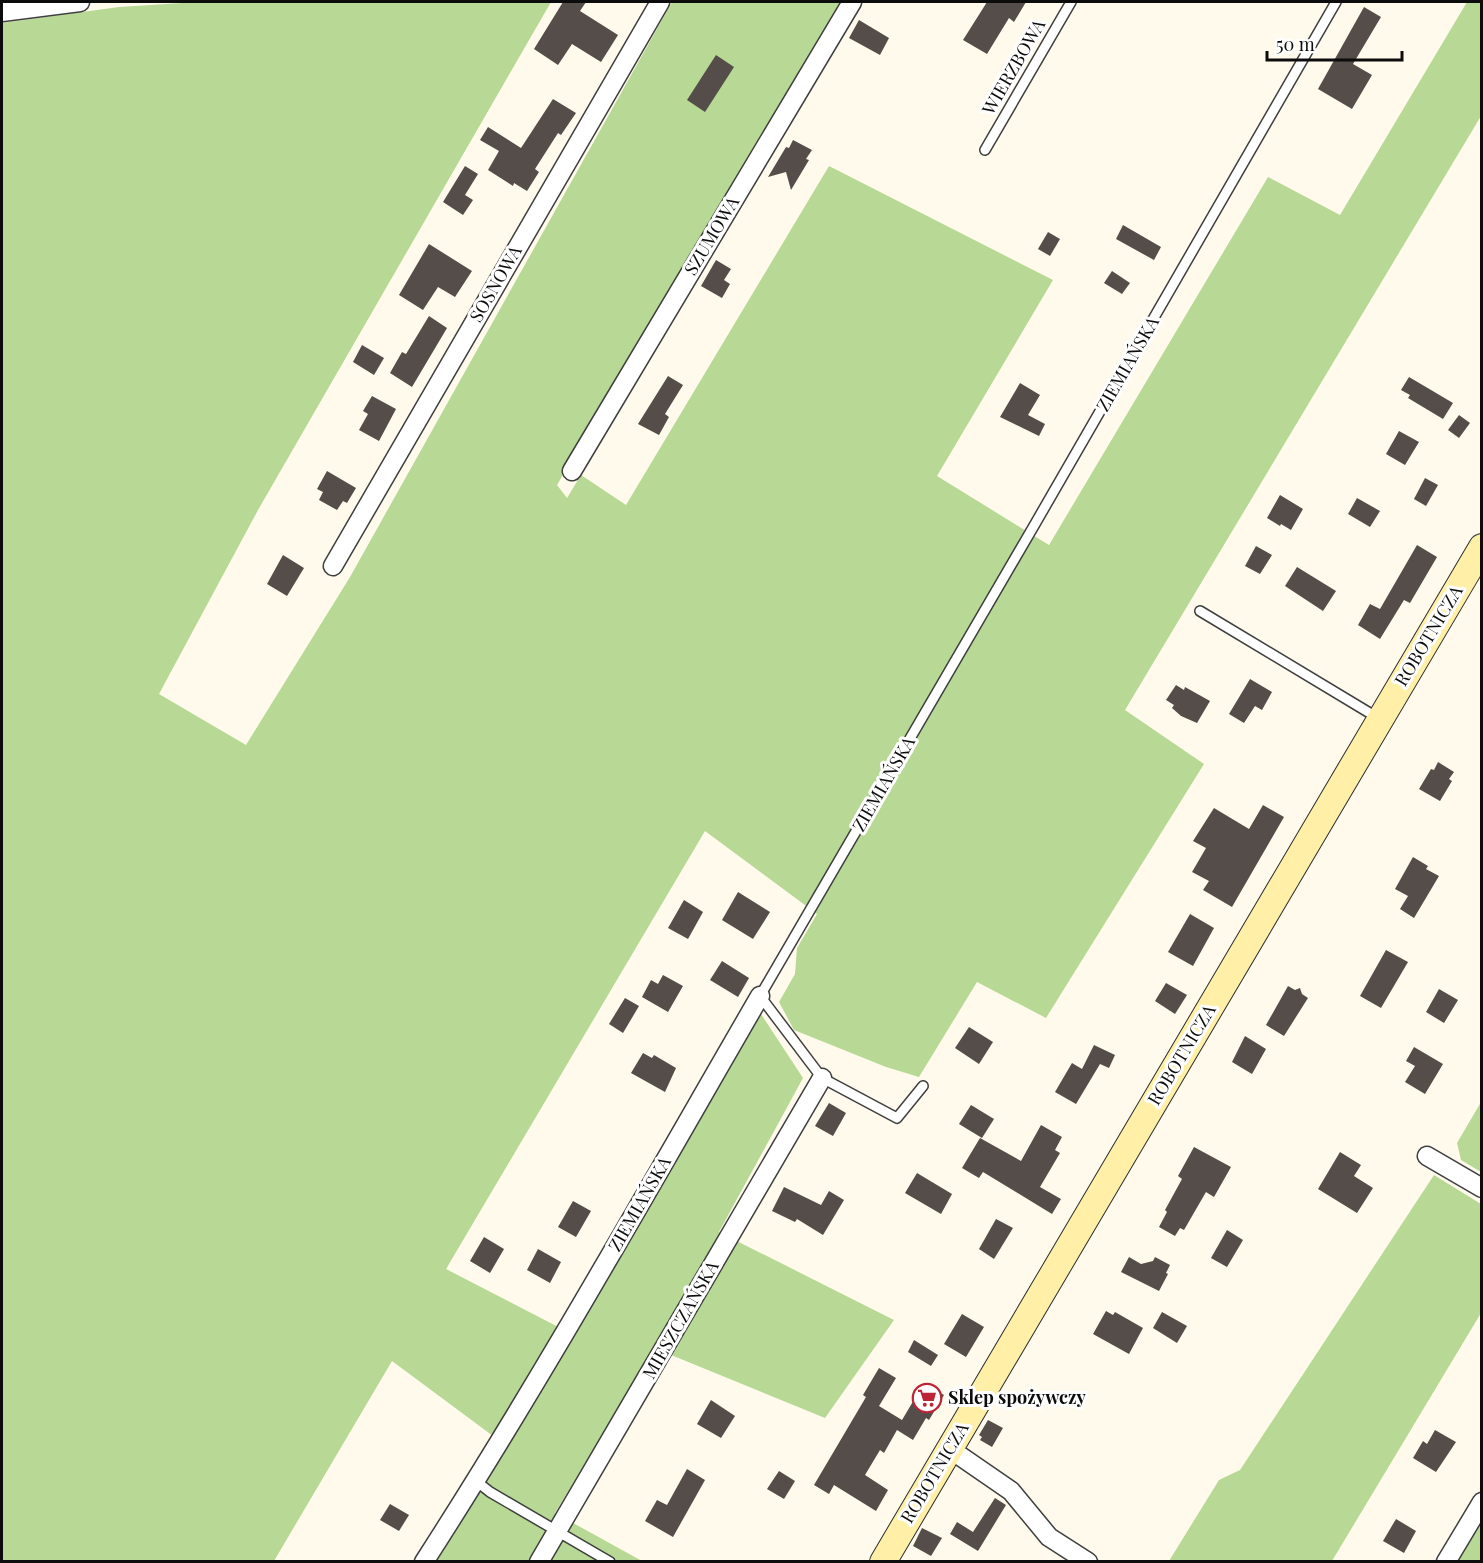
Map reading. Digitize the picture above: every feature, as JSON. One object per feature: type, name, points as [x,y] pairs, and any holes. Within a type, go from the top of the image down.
[{"type":"street","points":[[2,12],[80,2]]},
{"type":"street","name":"SOSNOWA","points":[[333,566],[660,2]]},
{"type":"street","name":"SZUMOWA","points":[[572,471],[852,2]]},
{"type":"street","name":"ROBOTNICZA","points":[[883,1562],[1482,547]]},
{"type":"street","name":"ZIEMIAŃSKA","points":[[424,1562],[553,1354],[760,996]]},
{"type":"street","name":"MIESZCZAŃSKA","points":[[539,1562],[822,1078]]},
{"type":"street","points":[[1426,1156],[1482,1188]]},
{"type":"street","points":[[950,1449],[1011,1491],[1049,1537],[1088,1562]]},
{"type":"street","points":[[1446,1562],[1482,1502]]},
{"type":"lane","name":"WIERZBOWA","points":[[985,150],[1071,2]]},
{"type":"lane","name":"ZIEMIAŃSKA","points":[[760,996],[1336,2]]},
{"type":"lane","points":[[1200,611],[1380,719]]},
{"type":"lane","points":[[760,996],[822,1078],[897,1118],[923,1086]]},
{"type":"lane","points":[[476,1481],[490,1492],[610,1562]]},
{"type":"green space","points":[[198,2],[551,2],[258,510],[159,694],[246,745],[350,577],[672,2],[842,2],[557,485],[567,498],[581,475],[626,505],[829,166],[1053,280],[937,476],[1049,545],[1268,177],[1340,215],[1467,2],[1481,2],[1481,116],[1125,710],[1204,764],[1046,1018],[977,982],[919,1077],[886,1067],[794,1030],[779,1002],[795,974],[797,948],[817,914],[705,831],[446,1269],[568,1332],[761,1014],[803,1078],[719,1232],[894,1320],[825,1418],[654,1348],[555,1513],[642,1561],[432,1561],[493,1436],[392,1361],[274,1561],[2,1561],[2,23],[119,7]]},
{"type":"green space","points":[[1481,1102],[1481,1172],[1461,1160],[1457,1143]]},
{"type":"green space","points":[[1434,1175],[1481,1204],[1481,1313],[1332,1561],[1169,1561],[1219,1480],[1240,1470]]},
{"type":"green space","points":[[1481,1515],[1481,1561],[1454,1561]]},
{"type":"building","points":[[563,2],[586,2],[580,11],[618,35],[601,62],[572,44],[558,65],[534,49]]},
{"type":"building","points":[[987,2],[1026,2],[1014,22],[1009,18],[987,54],[963,40]]},
{"type":"building","points":[[1364,7],[1381,17],[1353,64],[1372,75],[1352,109],[1318,89]]},
{"type":"building","points":[[859,20],[889,38],[880,55],[849,38]]},
{"type":"building","points":[[716,55],[734,67],[705,112],[687,100]]},
{"type":"building","points":[[553,99],[576,113],[561,135],[558,133],[535,169],[539,172],[527,191],[514,183],[513,186],[488,170],[499,151],[480,140],[488,127],[521,148]]},
{"type":"building","points":[[793,140],[812,150],[806,159],[809,160],[791,190],[786,172],[768,177],[786,147],[789,148]]},
{"type":"building","points":[[465,166],[478,174],[465,195],[473,200],[463,215],[443,202]]},
{"type":"building","points":[[1123,225],[1161,247],[1154,260],[1116,239]]},
{"type":"building","points":[[1048,232],[1060,239],[1050,256],[1038,249]]},
{"type":"building","points":[[429,244],[472,271],[455,297],[438,287],[423,310],[399,295]]},
{"type":"building","points":[[716,260],[731,269],[724,280],[730,284],[722,298],[701,286]]},
{"type":"building","points":[[1112,271],[1130,283],[1122,294],[1104,283]]},
{"type":"building","points":[[429,316],[447,328],[412,387],[390,373],[402,352],[406,354]]},
{"type":"building","points":[[362,345],[384,358],[374,375],[353,362]]},
{"type":"building","points":[[668,376],[683,385],[665,414],[669,417],[659,435],[638,424]]},
{"type":"building","points":[[1409,377],[1453,403],[1443,419],[1408,398],[1410,395],[1401,390]]},
{"type":"building","points":[[1020,383],[1040,395],[1028,415],[1045,424],[1039,436],[1000,417]]},
{"type":"building","points":[[372,396],[396,409],[379,441],[359,430],[368,414],[363,411]]},
{"type":"building","points":[[1459,415],[1470,423],[1459,438],[1448,430]]},
{"type":"building","points":[[1399,431],[1419,442],[1405,465],[1386,454]]},
{"type":"building","points":[[327,471],[356,488],[347,503],[343,501],[337,510],[319,500],[323,492],[317,489]]},
{"type":"building","points":[[1425,478],[1438,485],[1426,506],[1414,499]]},
{"type":"building","points":[[1280,495],[1303,509],[1291,530],[1267,518]]},
{"type":"building","points":[[1357,498],[1380,511],[1370,527],[1348,514]]},
{"type":"building","points":[[1417,545],[1437,557],[1410,603],[1404,600],[1380,639],[1358,625],[1370,604],[1380,609]]},
{"type":"building","points":[[1256,546],[1272,555],[1260,574],[1245,566]]},
{"type":"building","points":[[283,555],[304,568],[287,596],[267,584]]},
{"type":"building","points":[[1297,567],[1336,591],[1323,611],[1285,586]]},
{"type":"building","points":[[1250,679],[1272,692],[1262,710],[1255,706],[1244,723],[1229,714]]},
{"type":"building","points":[[1176,685],[1184,690],[1185,687],[1210,701],[1197,723],[1181,716],[1172,708],[1174,705],[1166,700]]},
{"type":"building","points":[[1438,762],[1454,772],[1449,779],[1452,781],[1440,801],[1419,789]]},
{"type":"building","points":[[1263,805],[1284,817],[1232,907],[1203,890],[1209,881],[1192,872],[1206,848],[1193,841],[1214,808],[1249,829]]},
{"type":"building","points":[[1413,857],[1428,866],[1426,869],[1439,876],[1414,918],[1400,909],[1408,896],[1395,889]]},
{"type":"building","points":[[738,892],[770,912],[753,939],[722,920]]},
{"type":"building","points":[[684,900],[703,912],[688,939],[668,928]]},
{"type":"building","points":[[1190,914],[1214,928],[1193,966],[1168,952]]},
{"type":"building","points":[[1386,950],[1408,962],[1381,1008],[1360,996]]},
{"type":"building","points":[[722,961],[749,978],[738,997],[710,980]]},
{"type":"building","points":[[663,975],[683,986],[668,1012],[642,997],[651,980],[658,984]]},
{"type":"building","points":[[1166,983],[1187,995],[1175,1014],[1155,1001]]},
{"type":"building","points":[[1288,986],[1295,990],[1300,988],[1302,994],[1308,998],[1284,1036],[1266,1025]]},
{"type":"building","points":[[1439,989],[1458,1000],[1444,1023],[1426,1012]]},
{"type":"building","points":[[625,998],[639,1006],[623,1033],[609,1024]]},
{"type":"building","points":[[969,1027],[993,1042],[979,1064],[955,1048]]},
{"type":"building","points":[[1245,1036],[1266,1049],[1252,1074],[1232,1062]]},
{"type":"building","points":[[1094,1045],[1115,1055],[1109,1068],[1100,1064],[1076,1104],[1055,1092],[1072,1063],[1082,1069]]},
{"type":"building","points":[[1414,1047],[1443,1064],[1425,1094],[1405,1082],[1415,1066],[1406,1061]]},
{"type":"building","points":[[643,1053],[652,1058],[654,1055],[676,1068],[665,1092],[631,1073]]},
{"type":"building","points":[[829,1103],[846,1113],[833,1136],[815,1126]]},
{"type":"building","points":[[971,1105],[994,1119],[982,1138],[959,1124]]},
{"type":"building","points":[[1041,1125],[1062,1137],[1055,1150],[1060,1153],[1040,1187],[1061,1199],[1052,1214],[983,1172],[979,1178],[962,1168],[980,1138],[1021,1161]]},
{"type":"building","points":[[1194,1147],[1231,1167],[1214,1197],[1206,1192],[1184,1230],[1180,1228],[1175,1236],[1159,1227],[1167,1212],[1165,1210],[1182,1179],[1178,1176]]},
{"type":"building","points":[[1340,1152],[1361,1165],[1354,1176],[1373,1188],[1357,1213],[1318,1189]]},
{"type":"building","points":[[917,1173],[952,1194],[941,1214],[905,1193]]},
{"type":"building","points":[[784,1187],[821,1205],[829,1191],[844,1200],[823,1235],[797,1219],[795,1222],[772,1211]]},
{"type":"building","points":[[573,1201],[591,1211],[576,1237],[558,1227]]},
{"type":"building","points":[[996,1219],[1013,1228],[994,1259],[979,1249]]},
{"type":"building","points":[[1227,1230],[1243,1240],[1227,1267],[1211,1258]]},
{"type":"building","points":[[484,1237],[504,1249],[490,1273],[470,1261]]},
{"type":"building","points":[[538,1249],[561,1262],[550,1283],[527,1270]]},
{"type":"building","points":[[1129,1257],[1141,1264],[1153,1261],[1155,1257],[1170,1265],[1159,1291],[1121,1272]]},
{"type":"building","points":[[1106,1311],[1113,1315],[1115,1312],[1143,1328],[1129,1354],[1093,1334]]},
{"type":"building","points":[[1162,1312],[1187,1326],[1177,1343],[1153,1328]]},
{"type":"building","points":[[962,1314],[984,1327],[966,1357],[944,1344]]},
{"type":"building","points":[[914,1340],[938,1355],[931,1366],[908,1352]]},
{"type":"building","points":[[879,1368],[896,1378],[879,1406],[902,1420],[924,1383],[944,1395],[929,1420],[926,1418],[913,1440],[897,1430],[884,1453],[880,1450],[865,1475],[888,1490],[876,1511],[834,1485],[829,1494],[814,1485],[866,1397],[863,1395]]},
{"type":"building","points":[[711,1400],[735,1416],[721,1438],[697,1424]]},
{"type":"building","points":[[988,1420],[1003,1428],[992,1447],[980,1440],[982,1437],[979,1435]]},
{"type":"building","points":[[1435,1430],[1456,1442],[1436,1472],[1413,1458],[1423,1441],[1427,1444]]},
{"type":"building","points":[[687,1469],[705,1480],[673,1537],[645,1521],[657,1500],[667,1505]]},
{"type":"building","points":[[779,1471],[795,1481],[784,1499],[767,1489]]},
{"type":"building","points":[[995,1498],[1006,1505],[978,1551],[950,1534],[957,1522],[973,1532]]},
{"type":"building","points":[[390,1504],[409,1515],[399,1531],[380,1520]]},
{"type":"building","points":[[1396,1519],[1416,1531],[1404,1553],[1383,1541]]},
{"type":"building","points":[[922,1528],[942,1538],[931,1556],[913,1546]]},
{"type":"place","name":"Sklep spożywczy","points":[[927,1398]]}]
